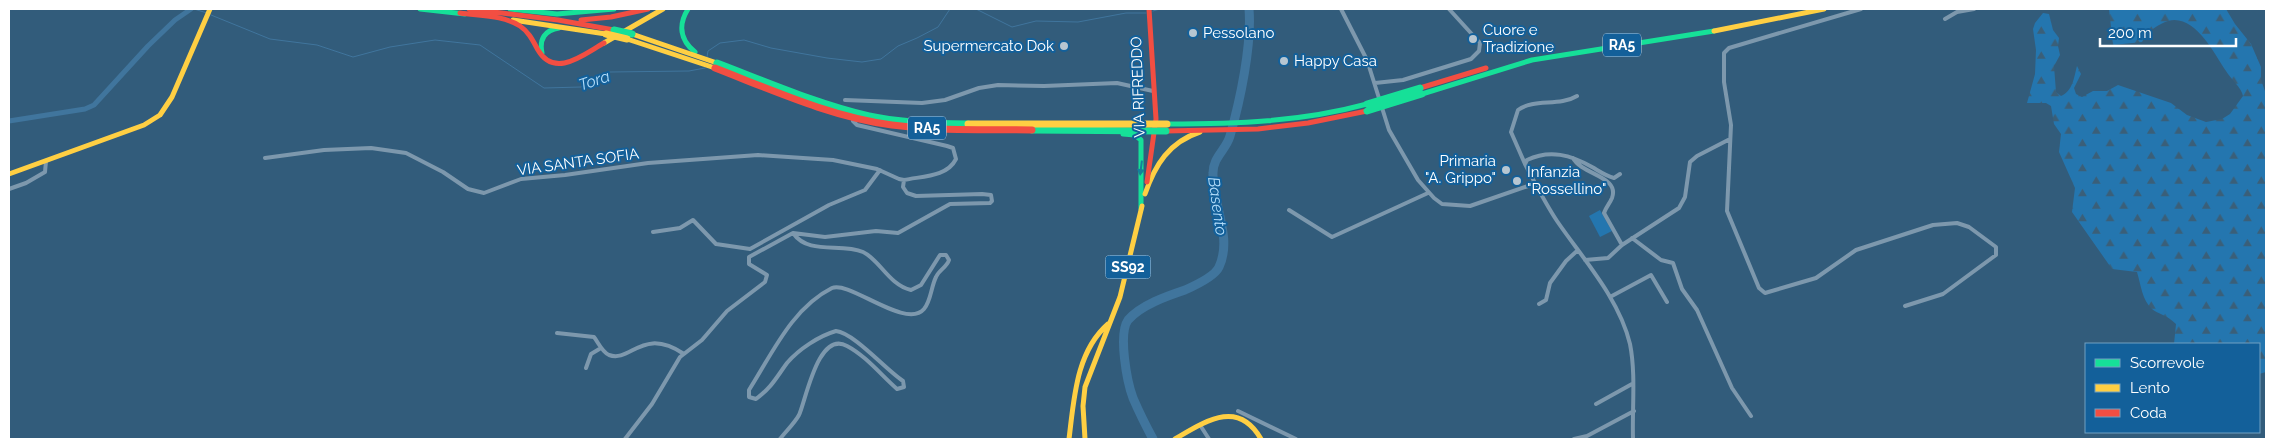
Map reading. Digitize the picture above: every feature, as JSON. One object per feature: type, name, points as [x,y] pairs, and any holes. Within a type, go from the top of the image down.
[{"type":"main road","points":[[9,174],[144,125],[160,115],[172,97],[210,9]]},
{"type":"main road","name":"RA5","points":[[420,9],[629,36]]},
{"type":"main road","name":"RA5","points":[[469,9],[558,20],[614,30],[691,57],[821,108],[866,120],[912,127],[947,129],[1053,130],[1258,126],[1367,108],[1532,60],[1756,24],[1824,9]]},
{"type":"main road","points":[[510,9],[557,14],[614,9]]},
{"type":"main road","points":[[558,20],[596,19],[648,9]]},
{"type":"main road","points":[[460,13],[518,25],[527,32],[543,58],[557,65],[570,62],[663,9]]},
{"type":"main road","points":[[688,9],[681,23],[682,36],[689,48],[704,58]]},
{"type":"main road","name":"VIA RIFREDDO","points":[[1145,194],[1155,136],[1148,9]]},
{"type":"main road","name":"RA5","points":[[1421,91],[1479,70],[1560,51],[1748,21],[1808,9]]},
{"type":"main road","points":[[543,58],[540,44],[549,31],[561,28],[582,29]]},
{"type":"main road","name":"RA5","points":[[691,57],[704,58],[824,103],[869,116],[893,120],[948,124],[1166,128]]},
{"type":"main road","points":[[1145,194],[1153,171],[1167,151],[1189,136],[1211,127]]},
{"type":"main road","points":[[1053,130],[1076,134],[1132,134],[1140,139],[1143,152],[1139,183],[1141,209]]},
{"type":"main road","name":"SS92","points":[[1086,439],[1083,419],[1085,387],[1120,297],[1145,194]]},
{"type":"main road","points":[[1069,439],[1081,366],[1095,338],[1108,324]]},
{"type":"main road","points":[[1175,439],[1200,425],[1223,416],[1240,417],[1252,424],[1261,439]]},
{"type":"street","points":[[1341,9],[1367,60],[1389,130],[1401,154],[1428,193],[1442,204],[1470,206],[1528,186],[1534,182]]},
{"type":"street","points":[[1375,83],[1403,80],[1476,56],[1480,43],[1449,9]]},
{"type":"street","points":[[1862,9],[1726,50],[1723,69],[1731,119],[1727,210],[1739,244],[1763,292],[1768,294],[1803,284],[1816,278],[1848,254],[1933,225],[1957,223],[1970,227],[1996,247],[1996,255],[1943,294],[1905,306]]},
{"type":"street","points":[[1945,19],[1957,12],[1974,9]]},
{"type":"street","points":[[850,108],[846,100],[922,103],[953,98],[979,88],[998,85],[1044,86],[1117,83],[1153,91]]},
{"type":"street","points":[[1577,96],[1567,102],[1531,105],[1518,110],[1511,132],[1534,182],[1556,219],[1610,296],[1630,344],[1634,411],[1633,439]]},
{"type":"street","points":[[625,439],[652,404],[677,360],[702,340],[727,311],[765,282],[767,275],[752,267],[747,260],[751,255],[793,234],[825,237],[876,231],[898,233],[950,204],[986,204],[992,201],[991,195],[982,194],[916,196],[907,193],[903,187],[904,180],[943,173],[952,166],[956,159],[953,148],[857,125],[853,121]]},
{"type":"street","points":[[1585,260],[1604,260],[1632,238],[1679,208],[1685,197],[1690,162],[1697,156],[1730,139]]},
{"type":"street","name":"VIA SANTA SOFIA","points":[[265,158],[324,150],[371,148],[406,154],[443,172],[468,189],[484,193],[521,179],[565,175],[648,163],[758,155],[833,160],[880,170],[898,180],[904,180]]},
{"type":"street","points":[[1525,164],[1527,160],[1546,152],[1573,158],[1608,177],[1614,178],[1620,174]]},
{"type":"street","points":[[1573,158],[1579,167],[1607,180],[1613,187],[1612,197],[1604,212],[1622,245]]},
{"type":"street","points":[[9,189],[26,183],[45,172],[46,161]]},
{"type":"street","points":[[750,249],[829,204],[865,190],[880,170]]},
{"type":"street","points":[[1289,210],[1332,237],[1428,193]]},
{"type":"street","points":[[653,232],[680,228],[693,220],[716,244],[750,249],[765,249]]},
{"type":"street","points":[[780,439],[797,418],[818,362],[825,352],[835,345],[847,345],[889,379],[897,389],[904,387],[903,381],[852,337],[836,331],[802,348],[788,363],[774,384],[756,398],[752,399],[749,397],[749,390],[800,312],[833,288],[842,286],[881,305],[908,315],[918,314],[925,308],[937,275],[949,260],[946,255],[940,255],[921,285],[911,290],[901,287],[864,252],[803,243],[793,234]]},
{"type":"street","points":[[1632,238],[1662,260],[1673,263],[1682,290],[1697,310],[1732,388],[1751,416]]},
{"type":"street","points":[[1538,304],[1546,300],[1550,283],[1566,261],[1578,250]]},
{"type":"street","points":[[1610,296],[1651,275],[1667,302]]},
{"type":"street","points":[[557,333],[594,336],[601,348],[609,354],[618,356],[646,343],[656,342],[684,354]]},
{"type":"street","points":[[586,368],[591,354],[601,348]]},
{"type":"street","points":[[1596,404],[1632,384]]},
{"type":"street","points":[[1238,411],[1296,439]]},
{"type":"street","points":[[1574,439],[1587,436],[1634,411]]},
{"type":"street","points":[[1200,425],[1209,439]]},
{"type":"green space","points":[[2109,9],[2226,9],[2251,44],[2261,67],[2261,80],[2266,94],[2266,372],[2260,374],[2260,343],[2174,343],[2176,324],[2154,311],[2149,305],[2144,297],[2137,272],[2112,269],[2072,212],[2075,188],[2059,152],[2061,134],[2054,124],[2051,106],[2046,103],[2027,103],[2035,74],[2036,50],[2033,29],[2043,13],[2049,14],[2053,30],[2059,38],[2060,55],[2054,66],[2056,92],[2061,96],[2071,87],[2077,66],[2081,74],[2074,88],[2076,94],[2082,97],[2093,91],[2107,91],[2118,85],[2171,103],[2187,115],[2206,122],[2222,119],[2230,114],[2243,96],[2200,33],[2182,21],[2172,20],[2161,24],[2153,29],[2142,42],[2113,45]]},
{"type":"green space","points":[[1600,210],[1612,231],[1600,237],[1589,216]]},
{"type":"waterway","points":[[9,121],[85,109],[94,105],[148,46],[175,20],[191,9]]},
{"type":"waterway","name":"Tora","points":[[194,9],[207,13]]},
{"type":"waterway","name":"Tora","points":[[707,57],[708,51],[720,43],[744,40],[771,48],[827,58],[862,62],[881,59],[898,46],[938,27],[950,9]]},
{"type":"waterway","name":"Tora","points":[[976,9],[1012,27],[1036,21],[1078,22],[1126,13],[1146,13]]},
{"type":"waterway","name":"Tora","points":[[1153,11],[1160,9]]},
{"type":"waterway","name":"Basento","points":[[1153,439],[1131,391],[1124,358],[1125,327],[1128,320],[1140,310],[1199,283],[1213,274],[1219,267],[1223,256],[1224,244],[1215,197],[1213,173],[1215,162],[1230,136],[1238,106],[1249,39],[1249,9]]},
{"type":"waterway","name":"Tora","points":[[211,15],[270,39],[317,45],[353,57],[390,47],[435,40],[480,45],[544,88],[581,87],[610,72],[689,71],[705,68]]},
{"type":"traffic: fast","points":[[420,9],[465,14]]},
{"type":"traffic: fast","points":[[510,9],[557,14],[614,9]]},
{"type":"traffic: fast","points":[[688,9],[683,21],[682,32],[686,42],[695,52]]},
{"type":"traffic: fast","points":[[542,53],[541,43],[544,36],[550,31],[559,28]]},
{"type":"traffic: fast","points":[[614,30],[632,34]]},
{"type":"traffic: fast","points":[[1422,94],[1532,60],[1714,31]]},
{"type":"traffic: fast","points":[[717,63],[811,99],[869,116],[918,123],[968,124]]},
{"type":"traffic: fast","points":[[1367,104],[1420,88]]},
{"type":"traffic: fast","points":[[1367,111],[1422,94]]},
{"type":"traffic: fast","points":[[1167,124],[1268,121],[1317,115],[1367,104]]},
{"type":"traffic: fast","points":[[1032,130],[1166,131]]},
{"type":"traffic: fast","points":[[1123,134],[1135,135],[1141,140],[1141,209]]},
{"type":"traffic: slow","points":[[9,174],[144,125],[160,115],[172,97],[210,9]]},
{"type":"traffic: slow","points":[[604,43],[663,9]]},
{"type":"traffic: slow","points":[[1714,31],[1824,9]]},
{"type":"traffic: slow","points":[[513,20],[606,34]]},
{"type":"traffic: slow","points":[[606,34],[627,39]]},
{"type":"traffic: slow","points":[[632,34],[717,63]]},
{"type":"traffic: slow","points":[[627,39],[715,68]]},
{"type":"traffic: slow","points":[[968,124],[1167,124]]},
{"type":"traffic: slow","points":[[1145,194],[1153,173],[1172,148],[1189,136],[1200,132]]},
{"type":"traffic: slow","points":[[1085,439],[1083,406],[1085,387],[1120,297],[1142,206]]},
{"type":"traffic: slow","points":[[1069,439],[1075,392],[1083,362],[1097,335],[1108,324]]},
{"type":"traffic: slow","points":[[1175,439],[1198,426],[1221,417],[1232,417],[1242,420],[1252,427],[1261,439]]},
{"type":"traffic: jam","points":[[469,9],[558,20],[614,30]]},
{"type":"traffic: jam","points":[[581,20],[611,17],[648,9]]},
{"type":"traffic: jam","points":[[1147,182],[1156,119],[1149,9]]},
{"type":"traffic: jam","points":[[460,13],[499,18],[513,22],[526,31],[538,50],[553,63],[570,62],[604,43]]},
{"type":"traffic: jam","points":[[715,68],[802,102],[869,121],[927,128],[1032,130]]},
{"type":"traffic: jam","points":[[1420,88],[1486,68]]},
{"type":"traffic: jam","points":[[1166,131],[1258,129],[1308,123],[1367,111]]},
{"type":"place","name":"Pessolano","points":[[1193,33]]},
{"type":"place","name":"Cuore e Tradizione","points":[[1473,39]]},
{"type":"place","name":"Supermercato Dok","points":[[1064,46]]},
{"type":"place","name":"Happy Casa","points":[[1284,61]]},
{"type":"place","name":"Primaria \"A. Grippo\"","points":[[1506,170]]},
{"type":"place","name":"Infanzia \"Rossellino\"","points":[[1517,181]]}]
